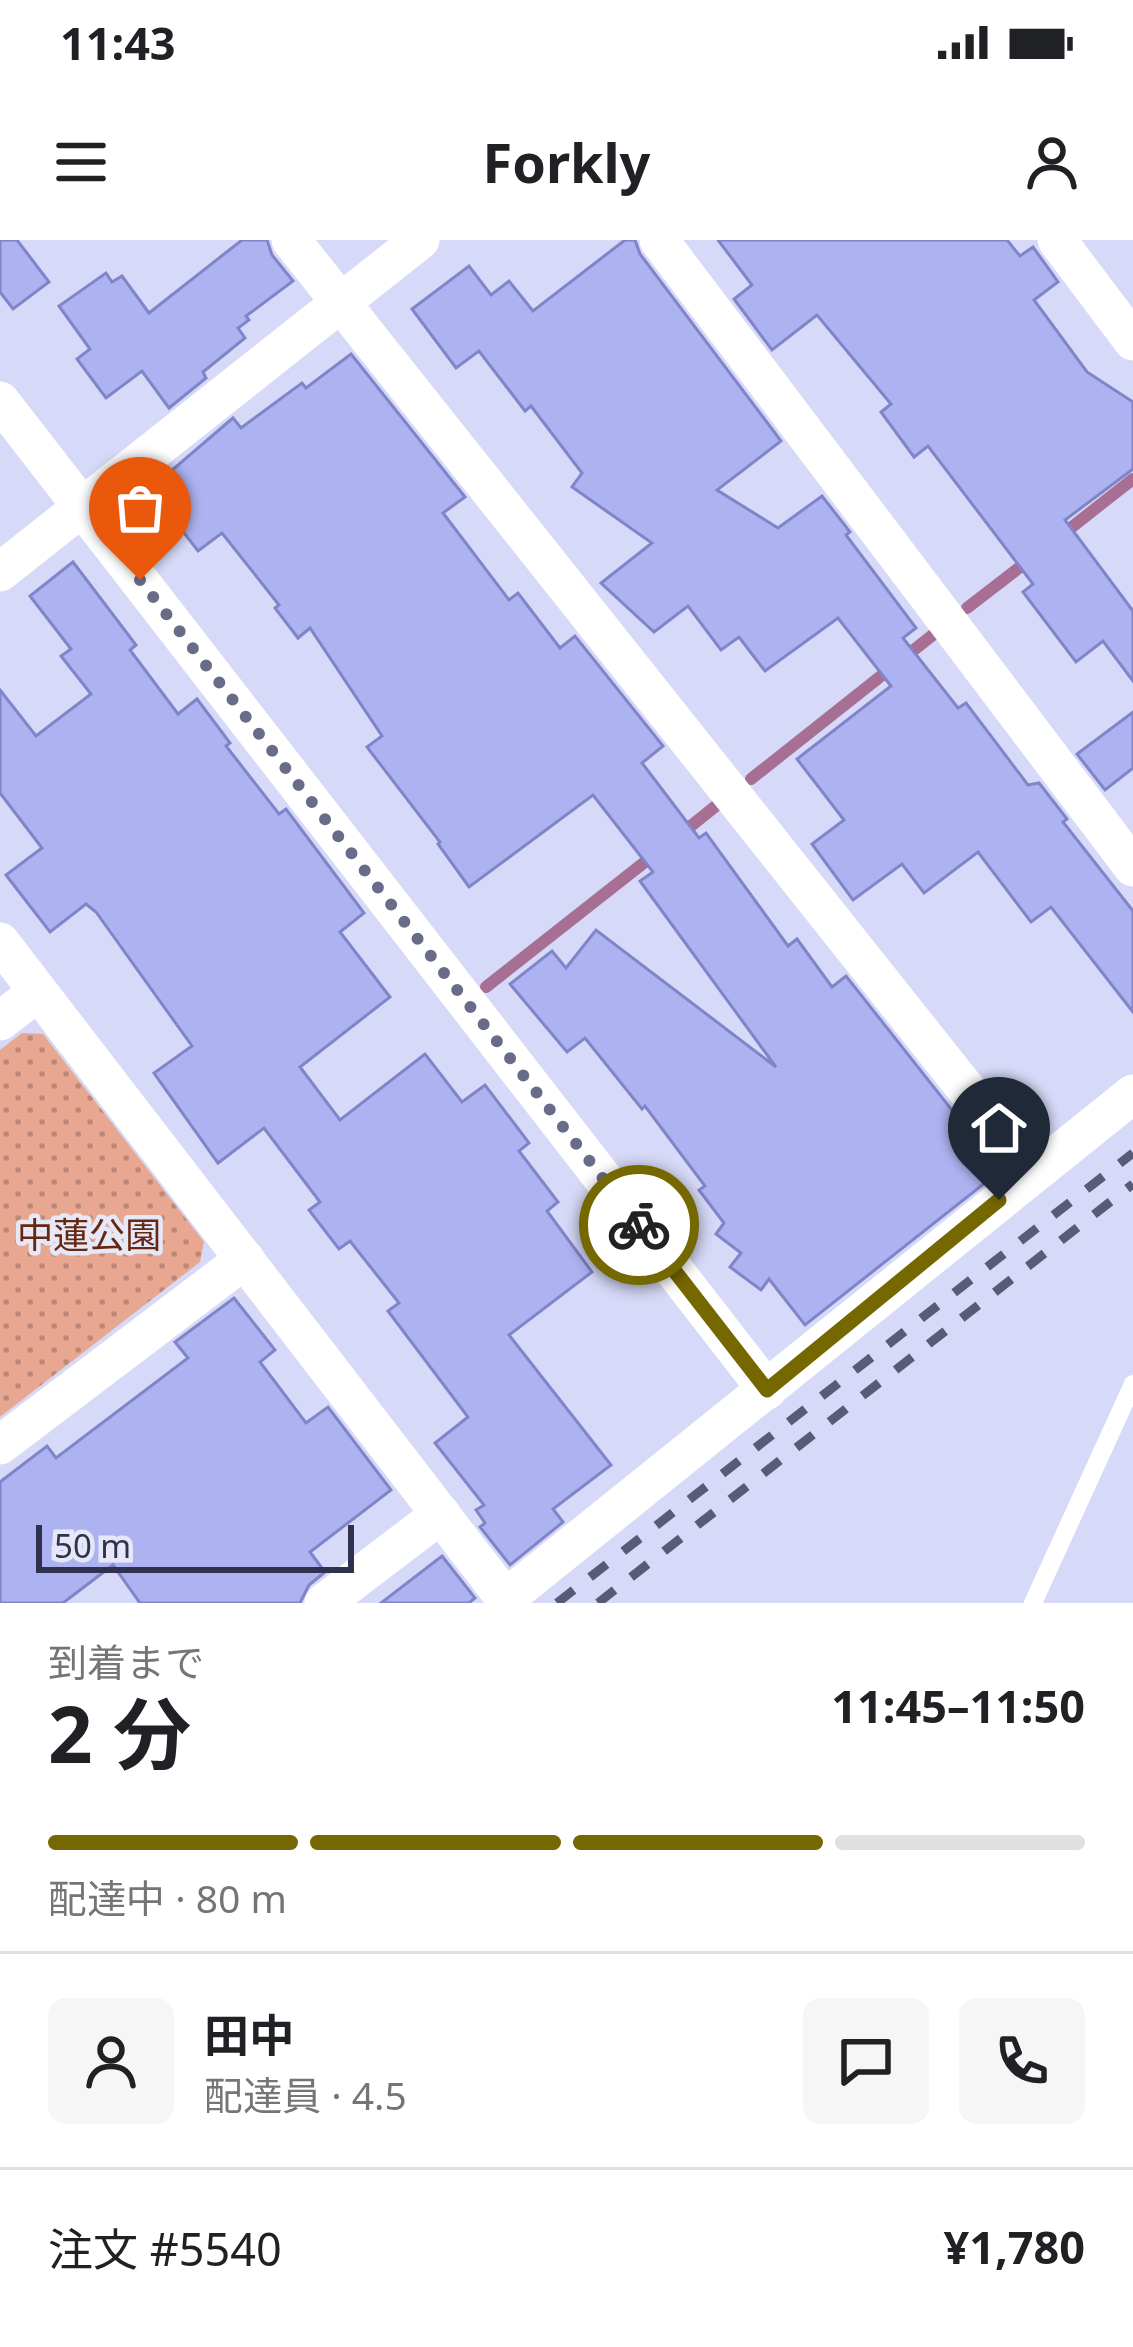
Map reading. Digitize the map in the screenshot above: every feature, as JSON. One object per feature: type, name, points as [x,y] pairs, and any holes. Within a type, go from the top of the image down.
[{"type":"street","points":[[291,240],[1032,1172]]},
{"type":"street","points":[[0,572],[420,240]]},
{"type":"street","points":[[659,240],[1133,867]]},
{"type":"street","points":[[1057,240],[1133,341]]},
{"type":"street","points":[[0,400],[767,1390]]},
{"type":"street","points":[[0,942],[498,1589],[515,1591],[1133,1094]]},
{"type":"street","points":[[0,1022],[38,992]]},
{"type":"street","points":[[0,1445],[245,1259]]},
{"type":"street","points":[[324,1603],[441,1514]]},
{"type":"lane","points":[[1033,1603],[1133,1384]]},
{"type":"green space","name":"中蓮公園","points":[[22,1033],[43,1034],[204,1242],[200,1262],[0,1417],[0,1050]]},
{"type":"building","points":[[0,240],[17,240],[49,282],[13,309],[0,292]]},
{"type":"building","points":[[242,240],[267,240],[272,255],[293,281],[246,316],[249,320],[238,328],[245,338],[169,408],[142,371],[106,398],[77,359],[90,349],[59,306],[106,273],[112,282],[122,276],[149,313]]},
{"type":"building","points":[[625,240],[635,240],[640,254],[781,441],[717,490],[778,528],[822,496],[916,628],[903,638],[958,708],[966,703],[1028,785],[1039,783],[1067,819],[1063,822],[1133,911],[1133,1012],[1051,907],[1031,922],[978,852],[924,893],[902,864],[853,900],[812,844],[844,820],[797,759],[891,686],[838,618],[765,671],[739,637],[721,650],[688,606],[654,632],[601,583],[652,543],[572,487],[582,473],[531,406],[525,411],[479,351],[456,368],[412,309],[469,266],[491,295],[509,281],[533,311]]},
{"type":"building","points":[[718,240],[1007,240],[1020,256],[1033,247],[1058,282],[1034,300],[1087,372],[1133,402],[1133,469],[1065,520],[1133,611],[1133,681],[1103,641],[1076,662],[1023,592],[1033,584],[928,446],[914,457],[881,412],[891,404],[817,315],[772,350],[734,299],[752,285]]},
{"type":"building","points":[[351,354],[465,497],[443,513],[509,600],[518,593],[560,648],[575,636],[663,746],[642,763],[699,838],[706,833],[788,946],[797,939],[832,987],[846,976],[1000,1171],[805,1325],[769,1279],[761,1290],[730,1267],[741,1253],[716,1234],[724,1223],[699,1190],[705,1186],[645,1106],[642,1109],[585,1038],[567,1052],[510,984],[552,951],[566,968],[596,930],[776,1067],[640,881],[653,872],[593,795],[469,887],[367,747],[382,736],[310,628],[298,638],[275,608],[279,605],[222,533],[198,551],[150,489],[233,418],[241,428]]},
{"type":"building","points":[[73,562],[136,645],[130,650],[178,714],[197,699],[230,743],[226,746],[279,814],[286,809],[364,913],[340,932],[390,997],[300,1067],[340,1120],[425,1054],[462,1102],[485,1085],[529,1143],[519,1151],[558,1202],[547,1211],[592,1272],[509,1335],[611,1465],[553,1509],[563,1522],[510,1565],[480,1527],[485,1523],[476,1510],[484,1505],[435,1443],[468,1417],[388,1311],[399,1303],[350,1241],[339,1249],[309,1210],[320,1202],[264,1128],[218,1163],[154,1073],[192,1046],[96,912],[86,904],[50,932],[6,875],[42,848],[0,793],[0,690],[36,736],[91,694],[61,656],[71,649],[30,596]]},
{"type":"building","points":[[1133,712],[1133,768],[1105,790],[1077,754]]},
{"type":"building","points":[[234,1298],[275,1350],[260,1362],[306,1423],[328,1407],[391,1490],[310,1552],[325,1572],[309,1585],[300,1603],[140,1603],[113,1565],[63,1603],[0,1603],[0,1482],[47,1446],[56,1458],[188,1358],[175,1342]]},
{"type":"building","points":[[442,1556],[475,1598],[469,1603],[381,1603]]},
{"type":"waterway","points":[[1058,538],[1133,479]]},
{"type":"waterway","points":[[967,608],[1033,557]]},
{"type":"waterway","points":[[751,779],[934,634]]},
{"type":"waterway","points":[[681,834],[717,805]]},
{"type":"waterway","points":[[486,987],[655,854]]},
{"type":"railway","points":[[557,1603],[1133,1153]]},
{"type":"railway","points":[[598,1603],[1133,1184]]},
{"type":"way so far","points":[[140,580],[639,1225]]},
{"type":"route","points":[[639,1225],[767,1390],[999,1200]]}]
